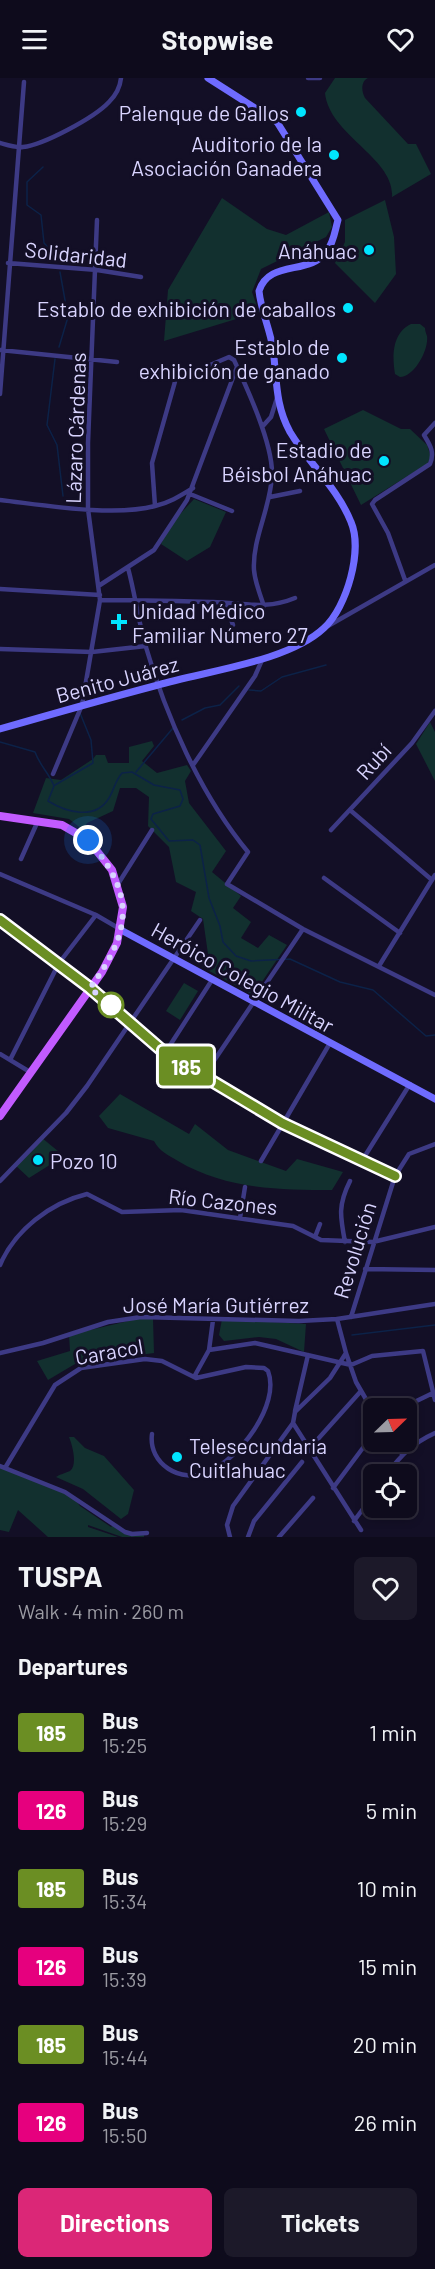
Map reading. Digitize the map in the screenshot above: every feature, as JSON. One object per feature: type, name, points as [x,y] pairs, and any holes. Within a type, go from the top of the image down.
[{"type":"main road","points":[[0,816],[62,825],[88,840],[112,870],[123,907],[121,930],[112,953],[0,1116]]},
{"type":"street","points":[[0,143],[20,148],[33,145],[83,120],[107,104],[117,93],[121,78]]},
{"type":"street","points":[[208,78],[277,122],[338,220],[333,241],[319,260],[305,266],[271,274],[260,287],[260,299],[273,347],[277,398],[290,431],[339,496],[356,539],[352,574],[325,627]]},
{"type":"street","points":[[308,78],[320,78]]},
{"type":"street","points":[[0,394],[1,350],[24,82]]},
{"type":"street","name":"Lázaro Cárdenas","points":[[53,774],[82,705],[100,598],[88,509],[88,443],[97,270],[97,220]]},
{"type":"street","name":"Solidaridad","points":[[8,263],[97,270],[141,277]]},
{"type":"street","points":[[1,350],[117,362]]},
{"type":"street","points":[[155,506],[152,463],[176,370],[196,370],[229,357],[237,367],[262,427],[272,471],[270,497],[254,559],[254,573],[264,606]]},
{"type":"street","points":[[100,585],[154,550],[192,491],[237,367]]},
{"type":"street","points":[[262,427],[271,417],[277,398]]},
{"type":"street","points":[[405,580],[388,533],[372,504],[430,464],[433,449],[424,435],[435,423]]},
{"type":"street","points":[[0,500],[88,509],[155,506],[192,491],[232,512]]},
{"type":"street","points":[[270,497],[300,491]]},
{"type":"street","name":"Benito Juárez","points":[[0,729],[159,684],[262,659],[297,644],[435,564]]},
{"type":"street","points":[[129,568],[146,646],[159,684],[205,792],[248,852],[226,884],[303,929],[435,995]]},
{"type":"street","points":[[0,589],[100,598],[264,606],[278,605],[295,597]]},
{"type":"street","points":[[225,603],[233,626]]},
{"type":"street","points":[[0,649],[92,652],[146,646]]},
{"type":"street","points":[[193,765],[255,676],[262,659]]},
{"type":"street","name":"Rubí","points":[[331,830],[412,742],[435,711]]},
{"type":"street","points":[[350,810],[434,877],[379,966]]},
{"type":"street","points":[[21,859],[37,823]]},
{"type":"street","points":[[118,884],[152,830]]},
{"type":"street","name":"Heróico Colegio Militar","points":[[0,874],[96,915],[254,1003],[435,1098]]},
{"type":"street","points":[[324,878],[400,933]]},
{"type":"street","points":[[10,1060],[59,963],[96,915]]},
{"type":"street","points":[[0,920],[59,963],[165,1053],[282,1123],[395,1176]]},
{"type":"street","points":[[0,1181],[66,1113],[176,959],[200,920]]},
{"type":"street","points":[[203,1077],[303,929]]},
{"type":"street","points":[[165,1053],[212,980]]},
{"type":"street","points":[[261,1161],[330,1043]]},
{"type":"street","points":[[0,1054],[30,1072]]},
{"type":"street","points":[[363,1160],[410,1084]]},
{"type":"street","name":"Revolución","points":[[351,1317],[395,1176],[409,1154],[435,1144]]},
{"type":"street","points":[[345,1242],[340,1216],[341,1199],[350,1181]]},
{"type":"street","points":[[240,1218],[245,1187]]},
{"type":"street","name":"Río Cazones","points":[[0,1265],[18,1236],[38,1216],[87,1194],[122,1212],[181,1210],[293,1226],[315,1237],[345,1242],[373,1242],[435,1227]]},
{"type":"street","points":[[315,1237],[321,1224]]},
{"type":"street","points":[[365,1269],[435,1270]]},
{"type":"street","name":"José María Gutiérrez","points":[[0,1353],[44,1343],[108,1322],[151,1317],[213,1320],[337,1320],[435,1304]]},
{"type":"street","points":[[194,1377],[208,1350],[213,1320]]},
{"type":"street","points":[[337,1320],[346,1353],[365,1398]]},
{"type":"street","points":[[208,1350],[255,1343],[351,1365],[372,1356],[423,1351],[435,1400]]},
{"type":"street","points":[[295,1412],[315,1394],[346,1353]]},
{"type":"street","points":[[230,1537],[227,1525],[233,1506],[293,1424],[308,1355]]},
{"type":"street","name":"Caracol","points":[[2,1467],[55,1385],[81,1368],[152,1359],[162,1361],[194,1377]]},
{"type":"street","points":[[152,1434],[151,1444],[157,1461],[176,1472],[192,1476],[218,1468],[258,1426],[270,1389],[271,1378],[264,1368],[239,1368],[194,1377]]},
{"type":"street","points":[[309,1449],[361,1391]]},
{"type":"street","points":[[417,1401],[434,1393]]},
{"type":"street","points":[[293,1424],[361,1530]]},
{"type":"street","points":[[394,1464],[415,1443],[435,1433]]},
{"type":"street","points":[[333,1488],[363,1448]]},
{"type":"street","points":[[248,1537],[254,1521],[302,1462]]},
{"type":"street","points":[[2,1467],[66,1492],[125,1532],[147,1533]]},
{"type":"street","points":[[279,1537],[313,1498]]},
{"type":"street","points":[[354,1521],[363,1509]]},
{"type":"green space","points":[[335,78],[368,78],[362,86],[365,98],[408,144],[416,144],[431,174],[392,197],[390,183],[383,170],[349,134],[329,108],[325,93]]},
{"type":"green space","points":[[222,198],[267,229],[286,235],[329,212],[332,227],[326,237],[261,269],[252,292],[259,312],[164,341],[168,290]]},
{"type":"green space","name":"Anáhuac","points":[[385,200],[394,237],[396,274],[375,303],[335,263],[345,242],[345,220]]},
{"type":"green space","points":[[411,324],[420,324],[425,328],[426,348],[415,368],[400,377],[395,374],[395,346],[400,333]]},
{"type":"green space","name":"Estadio de Béisbol Anáhuac","points":[[363,410],[401,429],[410,429],[427,445],[431,457],[427,464],[361,505],[324,429]]},
{"type":"green space","points":[[194,499],[226,512],[210,547],[187,561],[161,544],[171,524]]},
{"type":"green space","points":[[430,722],[435,732],[435,781],[416,744]]},
{"type":"green space","points":[[152,741],[154,746],[142,761],[157,773],[187,765],[191,771],[185,781],[189,803],[226,851],[212,872],[241,896],[233,908],[251,922],[241,938],[258,948],[269,935],[287,945],[253,995],[202,967],[208,954],[203,919],[191,911],[196,892],[176,882],[169,847],[148,826],[149,797],[136,788],[120,788],[113,811],[87,823],[83,830],[69,819],[33,813],[46,778],[61,780],[96,755],[105,755],[108,763],[129,763],[129,747]]},
{"type":"green space","points":[[184,983],[198,991],[180,1020],[166,1011]]},
{"type":"green space","points":[[120,1094],[189,1134],[195,1124],[228,1150],[286,1171],[297,1159],[343,1172],[332,1190],[253,1186],[214,1177],[171,1157],[154,1141],[108,1128],[99,1116]]},
{"type":"green space","name":"Pozo 10","points":[[42,1138],[64,1156],[29,1178],[14,1164]]},
{"type":"green space","points":[[141,1318],[153,1319],[154,1353],[75,1364],[48,1380],[37,1361],[70,1351],[69,1335]]},
{"type":"green space","points":[[222,1319],[306,1324],[304,1352],[276,1339],[259,1337],[224,1341],[219,1335]]},
{"type":"green space","points":[[69,1437],[74,1437],[85,1448],[104,1456],[134,1490],[128,1514],[121,1519],[83,1489],[56,1477],[70,1471],[74,1464],[74,1454]]},
{"type":"green space","points":[[0,1467],[73,1497],[80,1506],[111,1527],[114,1524],[133,1534],[144,1535],[144,1537],[122,1537],[88,1525],[88,1527],[118,1537],[48,1537],[18,1510],[9,1532],[0,1530]]},
{"type":"waterway","points":[[43,167],[27,182],[27,205],[41,215],[44,243],[58,258]]},
{"type":"waterway","points":[[59,347],[68,317],[60,272]]},
{"type":"waterway","points":[[55,359],[47,425],[57,445],[63,496]]},
{"type":"waterway","points":[[249,690],[261,691],[282,677],[326,665]]},
{"type":"waterway","points":[[182,720],[205,708],[220,705],[239,686]]},
{"type":"waterway","points":[[55,785],[93,763],[91,740],[80,713]]},
{"type":"waterway","points":[[136,772],[173,728]]},
{"type":"waterway","points":[[0,742],[35,752],[54,786],[48,801],[72,811],[88,812],[103,805],[122,773],[132,772],[154,785],[180,790],[183,799],[180,806],[153,814],[151,819],[169,841],[193,840],[200,845],[209,898],[220,926],[223,942],[236,956],[251,961],[290,959],[340,982],[373,990],[426,1036],[435,1035]]},
{"type":"waterway","points":[[352,1335],[435,1325]]},
{"type":"bus line","name":"185","points":[[0,920],[90,988],[165,1053],[282,1123],[395,1176]]},
{"type":"place","name":"Palenque de Gallos","points":[[301,112]]},
{"type":"place","name":"Auditorio de la Asociación Ganadera","points":[[334,155]]},
{"type":"place","name":"Anáhuac","points":[[369,250]]},
{"type":"place","name":"Establo de exhibición de caballos","points":[[348,308]]},
{"type":"place","name":"Establo de exhibición de ganado","points":[[342,358]]},
{"type":"place","name":"Estadio de Béisbol Anáhuac","points":[[384,461]]},
{"type":"place","name":"Unidad Médico Familiar Número 27","points":[[119,622]]},
{"type":"place","name":"Pozo 10","points":[[38,1160]]},
{"type":"place","name":"Telesecundaria Cuitlahuac","points":[[177,1457]]},
{"type":"route","points":[[88,840],[112,870],[123,907],[121,930],[117,943],[102,972],[90,988],[117,1011],[111,1005]]}]
